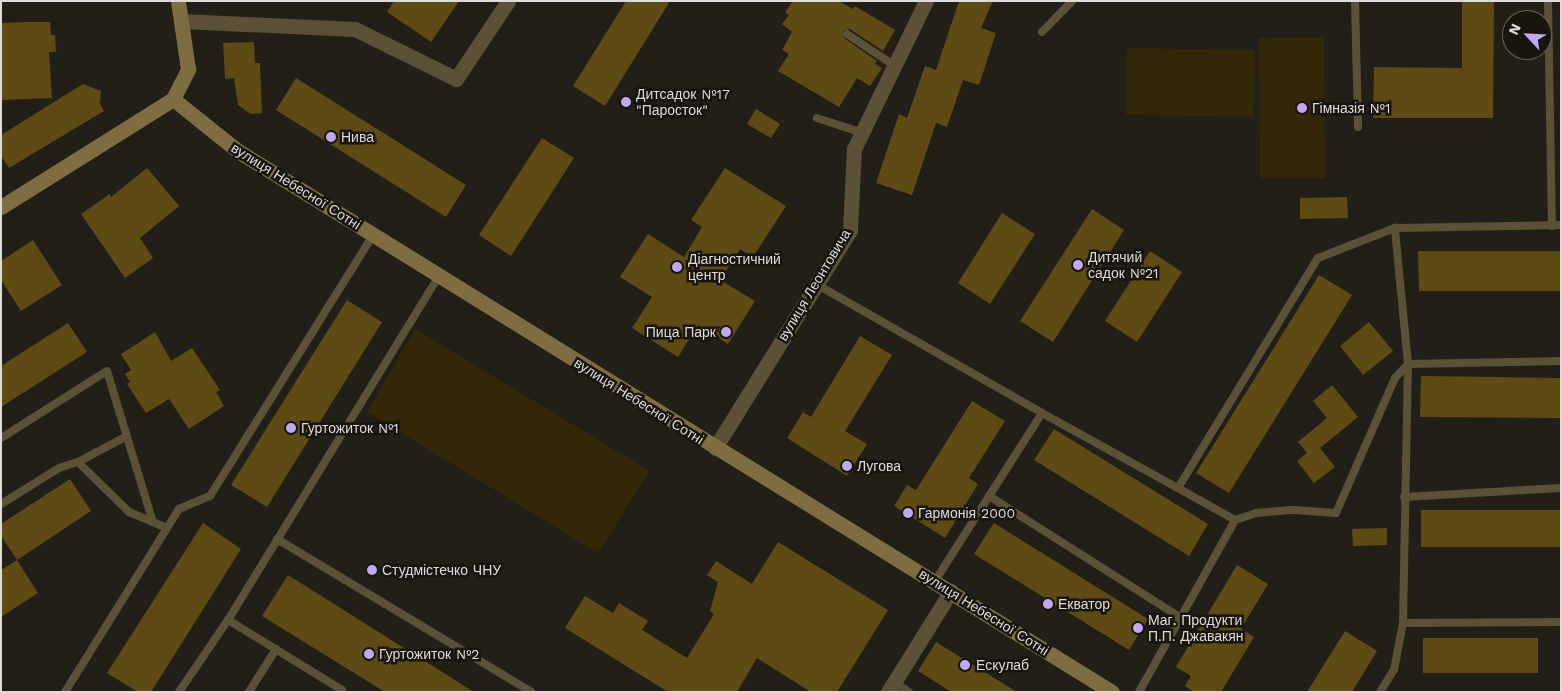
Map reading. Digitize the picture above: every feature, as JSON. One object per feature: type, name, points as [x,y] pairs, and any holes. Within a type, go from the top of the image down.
[{"type":"street","points":[[1,206],[173,99],[188,69],[178,1]]},
{"type":"street","points":[[181,20],[355,29],[456,79],[508,1]]},
{"type":"street","name":"вулиця Леонтовича","points":[[715,448],[850,230],[854,149],[926,1]]},
{"type":"street","name":"вулиця Небесної Сотні","points":[[173,99],[238,152],[374,234],[715,448],[951,590],[1112,692]]},
{"type":"street","points":[[891,687],[951,590]]},
{"type":"lane","points":[[1042,32],[1072,1]]},
{"type":"lane","points":[[1355,1],[1358,127]]},
{"type":"lane","points":[[1548,1],[1552,226]]},
{"type":"lane","points":[[847,34],[895,66]]},
{"type":"lane","points":[[817,118],[862,133]]},
{"type":"lane","points":[[1178,488],[1318,258],[1396,228],[1561,225]]},
{"type":"lane","points":[[1380,692],[1394,670],[1403,623],[1408,364],[1396,228]]},
{"type":"lane","points":[[65,692],[179,509],[210,496],[374,234]]},
{"type":"lane","points":[[180,692],[228,620],[439,276]]},
{"type":"lane","points":[[816,284],[1234,520],[1256,514],[1294,510],[1336,512],[1396,378],[1408,364],[1561,361]]},
{"type":"lane","points":[[1,438],[107,371],[153,522]]},
{"type":"lane","points":[[935,581],[1042,413]]},
{"type":"lane","points":[[1,504],[59,468],[78,462],[127,436]]},
{"type":"lane","points":[[78,462],[129,512],[167,528]]},
{"type":"lane","points":[[1404,496],[1561,488]]},
{"type":"lane","points":[[989,496],[1180,617]]},
{"type":"lane","points":[[1139,692],[1234,520]]},
{"type":"lane","points":[[277,540],[532,692]]},
{"type":"lane","points":[[228,620],[342,691]]},
{"type":"lane","points":[[1403,623],[1561,622]]},
{"type":"lane","points":[[249,692],[276,649]]},
{"type":"lane","points":[[891,687],[909,692]]},
{"type":"shaded area","points":[[1324,37],[1325,178],[1260,178],[1259,38]]},
{"type":"shaded area","points":[[1127,48],[1255,50],[1254,117],[1126,115]]},
{"type":"shaded area","points":[[415,329],[650,471],[598,553],[367,412]]},
{"type":"building","points":[[394,1],[459,1],[431,42],[387,12]]},
{"type":"building","points":[[626,1],[670,1],[605,106],[573,86]]},
{"type":"building","points":[[793,1],[839,1],[853,9],[855,6],[895,30],[883,51],[850,29],[843,31],[844,38],[877,61],[875,64],[882,68],[870,86],[857,78],[839,107],[778,71],[789,54],[782,50],[792,32],[782,24],[789,15],[785,12]]},
{"type":"building","points":[[959,1],[993,1],[981,28],[996,33],[979,85],[963,80],[947,127],[936,123],[912,195],[876,183],[899,114],[907,118],[925,66],[936,70]]},
{"type":"building","points":[[1462,1],[1494,1],[1493,118],[1373,118],[1374,67],[1462,68]]},
{"type":"building","points":[[50,22],[51,35],[55,35],[56,52],[49,52],[52,98],[1,100],[1,23]]},
{"type":"building","points":[[254,42],[255,63],[260,63],[262,113],[251,114],[238,105],[234,78],[225,79],[223,43]]},
{"type":"building","points":[[296,78],[466,185],[446,217],[276,110]]},
{"type":"building","points":[[83,84],[101,91],[100,104],[104,111],[9,168],[1,156],[1,135]]},
{"type":"building","points":[[756,109],[780,124],[771,138],[747,124]]},
{"type":"building","points":[[542,138],[574,158],[511,256],[479,235]]},
{"type":"building","points":[[147,168],[179,206],[140,238],[153,258],[125,278],[81,214],[110,194],[111,197]]},
{"type":"building","name":"Діагностичний центр","points":[[725,168],[786,206],[753,257],[740,249],[720,280],[755,301],[728,344],[698,325],[678,357],[632,328],[652,297],[620,277],[648,234],[684,257],[702,227],[691,220]]},
{"type":"building","points":[[1347,197],[1348,218],[1300,219],[1300,198]]},
{"type":"building","points":[[1092,209],[1124,230],[1053,342],[1020,321]]},
{"type":"building","points":[[1002,213],[1035,234],[990,304],[958,283]]},
{"type":"building","points":[[33,240],[62,285],[21,311],[1,280],[1,261]]},
{"type":"building","points":[[1150,251],[1182,272],[1137,342],[1105,321]]},
{"type":"building","points":[[1418,251],[1561,251],[1561,291],[1419,291]]},
{"type":"building","points":[[1319,275],[1352,295],[1229,493],[1196,473]]},
{"type":"building","name":"Гуртожиток №1","points":[[347,300],[382,322],[267,507],[231,485]]},
{"type":"building","points":[[1369,322],[1393,351],[1363,375],[1340,346]]},
{"type":"building","points":[[68,323],[87,352],[1,407],[1,366]]},
{"type":"building","points":[[155,332],[171,361],[192,348],[220,390],[216,392],[224,406],[189,429],[169,399],[146,413],[127,384],[130,382],[125,374],[131,370],[121,354]]},
{"type":"building","points":[[860,336],[892,355],[845,431],[867,444],[847,476],[787,438],[803,412],[811,417]]},
{"type":"building","points":[[1421,376],[1561,378],[1561,418],[1420,417]]},
{"type":"building","points":[[1332,385],[1358,417],[1320,448],[1335,467],[1314,483],[1297,461],[1307,453],[1298,442],[1327,418],[1313,401]]},
{"type":"building","points":[[972,401],[1005,421],[969,478],[978,484],[945,538],[894,506],[907,485],[916,490]]},
{"type":"building","points":[[1054,429],[1208,524],[1189,556],[1034,460]]},
{"type":"building","points":[[70,479],[91,511],[17,560],[1,536],[1,524]]},
{"type":"building","points":[[1421,510],[1561,510],[1561,547],[1421,547]]},
{"type":"building","points":[[203,523],[241,549],[151,692],[138,692],[107,673]]},
{"type":"building","points":[[994,523],[1148,619],[1129,650],[974,554]]},
{"type":"building","points":[[1387,528],[1387,545],[1353,546],[1352,529]]},
{"type":"building","points":[[778,542],[888,610],[837,692],[811,692],[757,658],[737,692],[668,692],[565,628],[585,596],[613,613],[619,603],[648,621],[642,630],[687,658],[714,614],[710,611],[718,582],[707,575],[716,561],[752,584]]},
{"type":"building","points":[[17,560],[38,593],[1,617],[1,570]]},
{"type":"building","points":[[1237,565],[1268,584],[1241,629],[1254,637],[1221,692],[1194,692],[1185,686],[1191,676],[1176,667]]},
{"type":"building","name":"Гуртожиток №2","points":[[288,575],[474,692],[385,692],[262,616]]},
{"type":"building","points":[[1345,631],[1377,651],[1352,692],[1307,692]]},
{"type":"building","points":[[1423,638],[1538,638],[1538,673],[1423,673]]},
{"type":"building","points":[[936,642],[1017,692],[951,692],[918,671]]},
{"type":"place","name":"Дитсадок №17 \"Паросток\"","points":[[626,102]]},
{"type":"place","name":"Гімназія №1","points":[[1302,108]]},
{"type":"place","name":"Нива","points":[[331,137]]},
{"type":"place","name":"Дитячий садок №21","points":[[1078,265]]},
{"type":"place","name":"Діагностичний центр","points":[[677,267]]},
{"type":"place","name":"Пица Парк","points":[[726,332]]},
{"type":"place","name":"Гуртожиток №1","points":[[291,428]]},
{"type":"place","name":"Лугова","points":[[847,466]]},
{"type":"place","name":"Гармонія 2000","points":[[908,513]]},
{"type":"place","name":"Студмістечко ЧНУ","points":[[372,570]]},
{"type":"place","name":"Екватор","points":[[1048,604]]},
{"type":"place","name":"Маг. Продукти П.П. Джавакян","points":[[1138,628]]},
{"type":"place","name":"Гуртожиток №2","points":[[369,654]]},
{"type":"place","name":"Ескулаб","points":[[965,665]]}]
